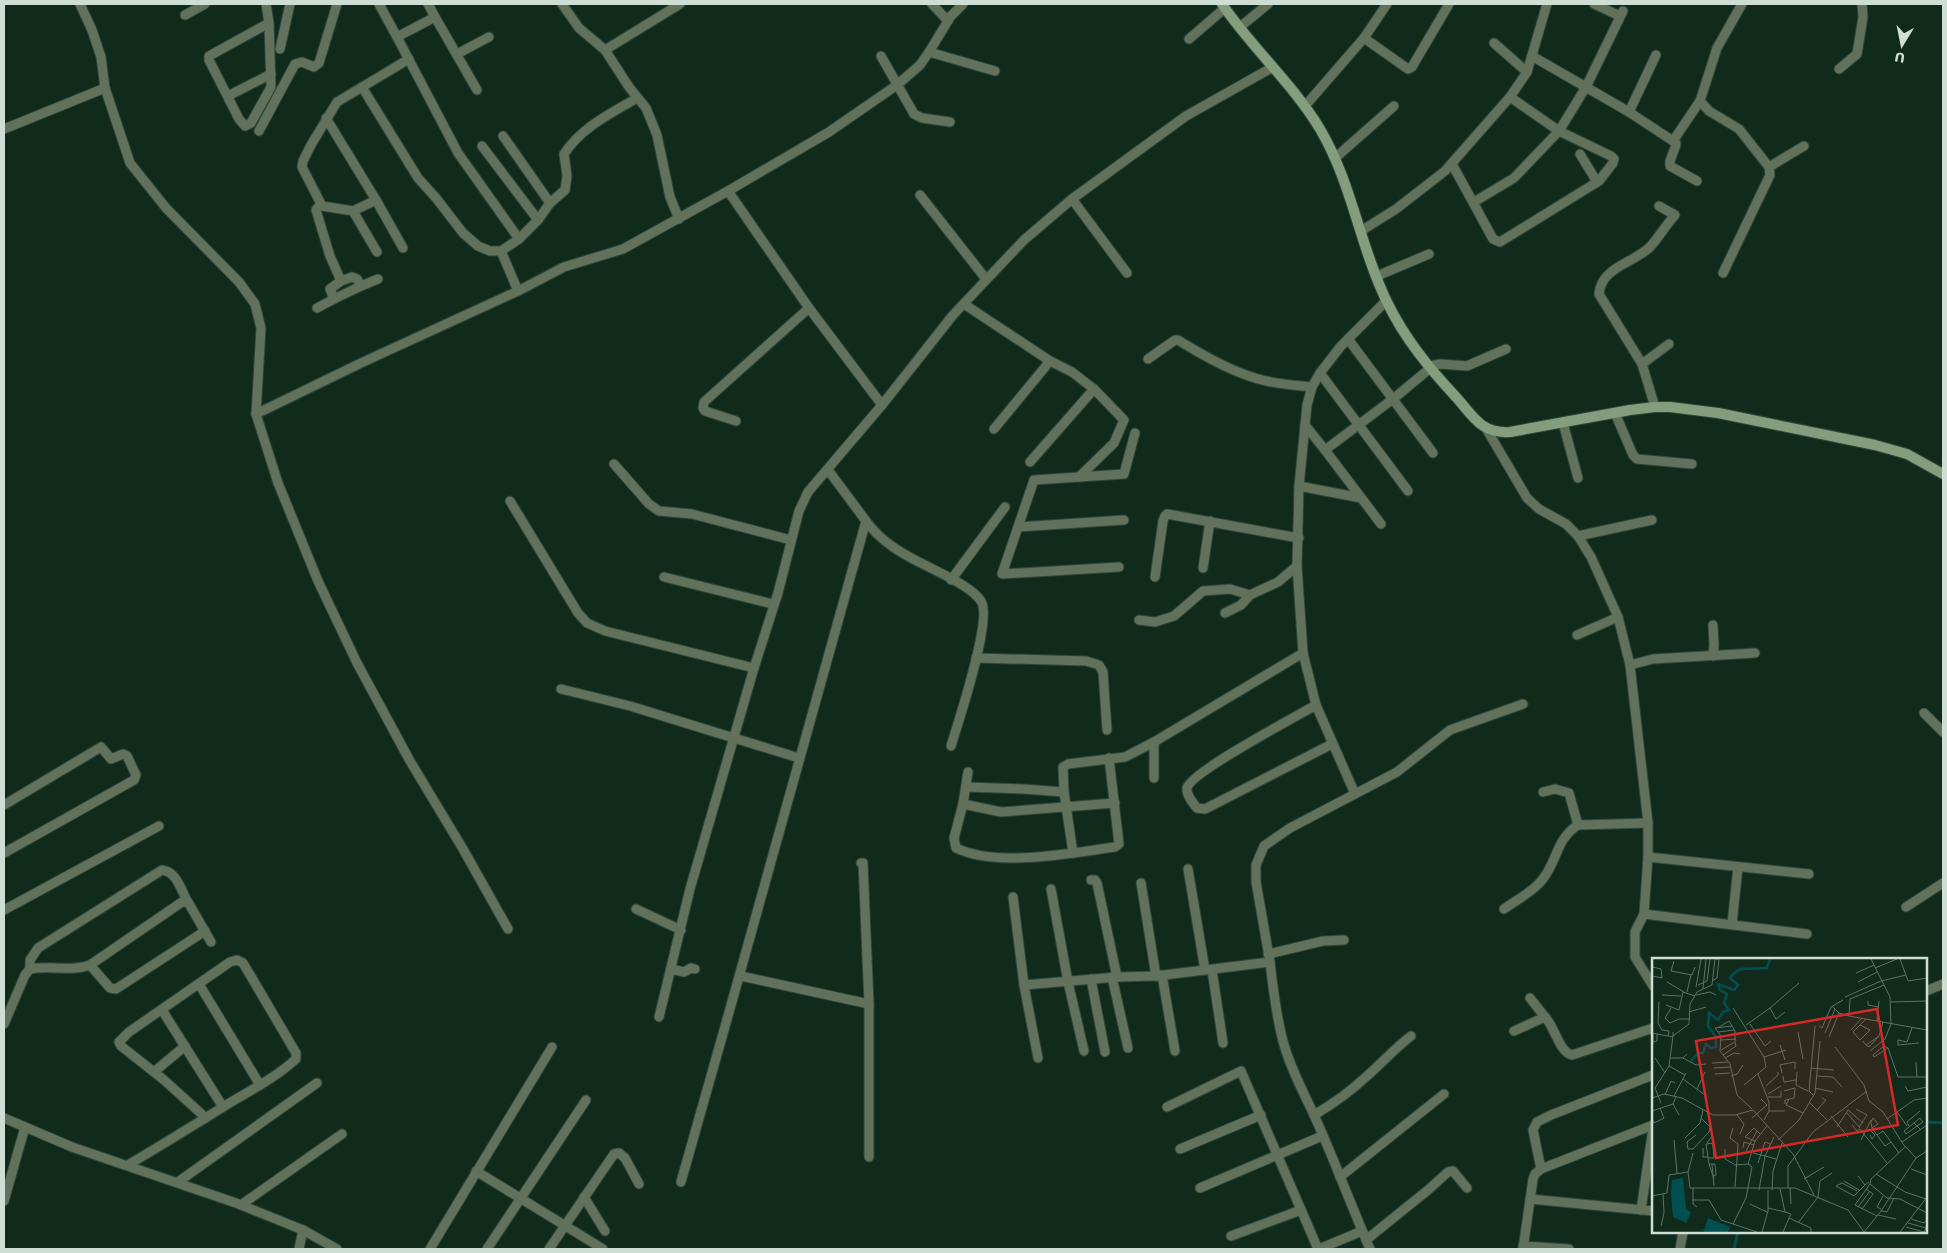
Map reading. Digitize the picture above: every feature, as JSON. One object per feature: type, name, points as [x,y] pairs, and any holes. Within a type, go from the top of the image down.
[{"type":"street","points":[[80,4],[92,30],[100,57],[105,88],[130,163],[166,208],[238,282],[255,304],[261,328],[256,414],[278,483],[318,581],[358,663],[410,761],[464,849],[508,929]]},
{"type":"street","points":[[185,15],[205,4]]},
{"type":"street","points":[[266,4],[269,23],[271,87],[251,124],[245,126],[242,124],[209,56],[269,23]]},
{"type":"street","points":[[280,49],[290,4]]},
{"type":"street","points":[[259,131],[295,64],[302,62],[314,67],[319,63],[337,4]]},
{"type":"street","points":[[379,4],[458,153],[519,239]]},
{"type":"street","points":[[428,4],[477,90]]},
{"type":"street","points":[[562,4],[579,28],[605,50],[637,98],[646,108],[655,129],[670,197],[679,219]]},
{"type":"street","points":[[605,50],[680,4]]},
{"type":"street","points":[[932,4],[948,21]]},
{"type":"street","points":[[256,414],[361,363],[518,291],[564,267],[623,249],[728,192],[829,132],[897,85],[920,65],[948,21],[963,4]]},
{"type":"street","points":[[1240,27],[1268,4]]},
{"type":"street","points":[[1305,106],[1364,38],[1387,4]]},
{"type":"street","points":[[1364,38],[1408,69],[1412,67],[1449,4]]},
{"type":"street","points":[[1361,232],[1396,209],[1445,171],[1510,97],[1527,72],[1548,4]]},
{"type":"street","points":[[1474,202],[1514,178],[1559,131],[1586,87],[1621,14],[1594,4]]},
{"type":"street","points":[[1673,141],[1700,100],[1717,48],[1742,4]]},
{"type":"street","points":[[1839,69],[1857,54],[1863,17],[1862,4]]},
{"type":"street","points":[[1189,39],[1224,6],[1305,106],[1335,158],[1386,301],[1412,347],[1487,430],[1527,498],[1539,509],[1566,524],[1578,536],[1591,557],[1618,618],[1630,665],[1648,823],[1644,914],[1635,932],[1634,946],[1635,957],[1652,984]]},
{"type":"street","points":[[397,37],[435,17]]},
{"type":"street","points":[[456,54],[489,37]]},
{"type":"street","points":[[1494,43],[1527,72]]},
{"type":"street","points":[[930,52],[995,71]]},
{"type":"street","points":[[882,56],[914,114],[922,118],[950,122]]},
{"type":"street","points":[[1532,56],[1629,112],[1673,141],[1676,146],[1670,160],[1670,166],[1697,181]]},
{"type":"street","points":[[1629,112],[1656,56]]},
{"type":"street","points":[[322,206],[302,168],[306,153],[326,118],[337,102],[409,59]]},
{"type":"street","points":[[659,1017],[690,889],[803,500],[964,304],[1024,240],[1072,199],[1186,116],[1273,67]]},
{"type":"street","points":[[228,96],[271,74]]},
{"type":"street","points":[[362,87],[418,178],[463,233],[478,246],[490,251],[501,251],[519,239],[538,220],[550,203],[565,190],[567,176],[564,154],[574,139],[604,117],[637,98]]},
{"type":"street","points":[[4,128],[105,88]]},
{"type":"street","points":[[1452,164],[1493,240],[1500,242],[1597,182],[1614,163],[1614,159],[1559,131],[1510,97]]},
{"type":"street","points":[[1700,100],[1709,110],[1739,129],[1769,168],[1770,175],[1723,273]]},
{"type":"street","points":[[1335,158],[1394,106]]},
{"type":"street","points":[[326,118],[376,200],[402,248]]},
{"type":"street","points":[[504,136],[550,203]]},
{"type":"street","points":[[482,146],[538,220]]},
{"type":"street","points":[[1769,168],[1804,146]]},
{"type":"street","points":[[1580,154],[1597,182]]},
{"type":"street","points":[[728,192],[809,308],[882,405]]},
{"type":"street","points":[[920,195],[986,279]]},
{"type":"street","points":[[1072,199],[1127,273]]},
{"type":"street","points":[[341,281],[330,256],[316,210],[322,206],[353,212],[376,200]]},
{"type":"street","points":[[1655,407],[1642,364],[1600,298],[1599,290],[1609,273],[1649,248],[1675,215],[1659,206]]},
{"type":"street","points":[[353,212],[377,252]]},
{"type":"street","points":[[501,251],[518,291]]},
{"type":"street","points":[[1377,276],[1429,254]]},
{"type":"street","points":[[334,299],[330,289],[341,281],[352,277],[357,279],[361,286]]},
{"type":"street","points":[[317,308],[378,279]]},
{"type":"street","points":[[1355,794],[1316,705],[1303,653],[1298,566],[1299,486],[1307,405],[1312,388],[1320,373],[1348,339],[1386,301]]},
{"type":"street","points":[[964,304],[1050,361],[1072,372],[1094,389],[1124,420],[1114,443],[1079,477]]},
{"type":"street","points":[[736,421],[706,411],[703,408],[704,402],[809,308]]},
{"type":"street","points":[[1348,339],[1434,453]]},
{"type":"street","points":[[1148,359],[1175,340],[1178,340],[1200,354],[1246,375],[1260,380],[1312,388]]},
{"type":"street","points":[[1642,364],[1668,344]]},
{"type":"street","points":[[1325,450],[1393,399],[1434,365],[1467,366],[1506,349]]},
{"type":"street","points":[[994,429],[1050,361]]},
{"type":"street","points":[[1320,373],[1408,492]]},
{"type":"street","points":[[1030,462],[1094,389]]},
{"type":"street","points":[[1487,430],[1500,433],[1510,432],[1655,407],[1685,409],[1727,415],[1875,444],[1907,454],[1943,474]]},
{"type":"street","points":[[1615,413],[1633,455],[1637,459],[1692,464]]},
{"type":"street","points":[[1564,423],[1578,478]]},
{"type":"street","points":[[1305,425],[1381,524]]},
{"type":"street","points":[[1119,567],[1002,574],[1034,480],[1124,474],[1135,433]]},
{"type":"street","points":[[614,464],[649,504],[659,511],[692,514],[791,540]]},
{"type":"street","points":[[828,470],[873,530],[894,548],[973,593],[984,607],[976,658],[952,746]]},
{"type":"street","points":[[1299,486],[1361,498]]},
{"type":"street","points":[[510,501],[578,613],[587,623],[605,631],[754,668]]},
{"type":"street","points":[[951,580],[1005,507]]},
{"type":"street","points":[[1155,577],[1165,516],[1172,514],[1299,538]]},
{"type":"street","points":[[1018,527],[1124,520]]},
{"type":"street","points":[[1578,536],[1652,520]]},
{"type":"street","points":[[680,1182],[740,976],[866,521]]},
{"type":"street","points":[[1203,568],[1210,521]]},
{"type":"street","points":[[1225,613],[1241,605],[1250,595],[1278,582],[1298,566]]},
{"type":"street","points":[[664,577],[773,604]]},
{"type":"street","points":[[1140,620],[1155,622],[1174,616],[1202,591],[1230,589],[1250,595]]},
{"type":"street","points":[[1577,635],[1618,618]]},
{"type":"street","points":[[1713,625],[1713,656]]},
{"type":"street","points":[[1073,853],[1062,771],[1065,766],[1129,756],[1303,653]]},
{"type":"street","points":[[1630,665],[1654,659],[1755,653]]},
{"type":"street","points":[[976,658],[1086,661],[1096,663],[1103,672],[1107,730]]},
{"type":"street","points":[[561,689],[630,706],[800,758]]},
{"type":"street","points":[[1370,1249],[1314,1115],[1298,1085],[1283,1042],[1276,1011],[1256,882],[1256,865],[1260,851],[1274,838],[1397,772],[1450,730],[1523,704]]},
{"type":"street","points":[[1316,705],[1238,749],[1206,771],[1188,786],[1187,790],[1190,799],[1197,808],[1205,809],[1332,744]]},
{"type":"street","points":[[1924,714],[1943,732]]},
{"type":"street","points":[[1154,742],[1154,778]]},
{"type":"street","points":[[4,805],[102,747],[111,759],[123,754],[127,756],[136,775],[134,780],[4,853]]},
{"type":"street","points":[[968,772],[963,804],[954,838],[955,846],[961,850],[986,856],[1006,858],[1073,853],[1118,845],[1109,758]]},
{"type":"street","points":[[966,787],[1064,792]]},
{"type":"street","points":[[1543,792],[1556,789],[1568,793],[1578,825]]},
{"type":"street","points":[[963,804],[1001,812],[1115,803]]},
{"type":"street","points":[[1504,909],[1542,880],[1549,871],[1560,842],[1570,830],[1578,825],[1648,823]]},
{"type":"street","points":[[4,910],[159,826]]},
{"type":"street","points":[[1648,857],[1809,874]]},
{"type":"street","points":[[861,863],[863,863],[869,1004],[869,1157]]},
{"type":"street","points":[[1732,924],[1738,867]]},
{"type":"street","points":[[1188,869],[1223,1043]]},
{"type":"street","points":[[30,970],[30,960],[38,948],[162,870],[168,871],[174,876],[186,901],[211,942]]},
{"type":"street","points":[[1091,880],[1095,880],[1097,883],[1128,1048]]},
{"type":"street","points":[[1141,883],[1175,1051]]},
{"type":"street","points":[[1906,907],[1943,883]]},
{"type":"street","points":[[1050,889],[1084,1051]]},
{"type":"street","points":[[1013,897],[1024,986],[1038,1058]]},
{"type":"street","points":[[4,1024],[25,975],[30,970],[59,967],[74,968],[90,965],[186,901]]},
{"type":"street","points":[[636,909],[681,930]]},
{"type":"street","points":[[1644,914],[1807,934]]},
{"type":"street","points":[[90,965],[110,988],[114,990],[205,931]]},
{"type":"street","points":[[1024,986],[1208,970],[1269,958],[1323,941],[1344,940]]},
{"type":"street","points":[[128,1165],[206,1118],[260,1085],[294,1060],[297,1054],[243,963],[237,960],[232,961],[121,1038],[119,1043],[206,1118]]},
{"type":"street","points":[[671,969],[684,972],[691,968],[694,969]]},
{"type":"street","points":[[1643,968],[1652,969]]},
{"type":"street","points":[[740,976],[869,1004]]},
{"type":"street","points":[[1092,979],[1105,1052]]},
{"type":"street","points":[[199,984],[260,1085]]},
{"type":"street","points":[[1927,991],[1943,984]]},
{"type":"street","points":[[1530,998],[1553,1027],[1563,1049],[1570,1055],[1652,1028]]},
{"type":"street","points":[[162,1010],[224,1107]]},
{"type":"street","points":[[1514,1030],[1545,1017]]},
{"type":"street","points":[[1314,1115],[1353,1088],[1395,1048],[1411,1036]]},
{"type":"street","points":[[154,1072],[185,1046]]},
{"type":"street","points":[[430,1249],[552,1047]]},
{"type":"street","points":[[1167,1107],[1241,1071],[1319,1249],[1364,1236],[1448,1172],[1453,1171],[1467,1188]]},
{"type":"street","points":[[1541,1169],[1532,1132],[1537,1122],[1652,1075]]},
{"type":"street","points":[[178,1182],[317,1083]]},
{"type":"street","points":[[1340,1177],[1444,1094]]},
{"type":"street","points":[[487,1249],[586,1100]]},
{"type":"street","points":[[1180,1149],[1261,1115]]},
{"type":"street","points":[[4,1118],[72,1147],[241,1204],[303,1230],[337,1249]]},
{"type":"street","points":[[1569,1249],[1523,1248],[1534,1176],[1541,1169],[1652,1126]]},
{"type":"street","points":[[4,1201],[25,1127]]},
{"type":"street","points":[[1641,1210],[1652,1133]]},
{"type":"street","points":[[241,1204],[342,1134]]},
{"type":"street","points":[[1200,1188],[1322,1136]]},
{"type":"street","points":[[549,1249],[614,1154],[619,1153],[625,1158],[639,1184]]},
{"type":"street","points":[[476,1171],[603,1249]]},
{"type":"street","points":[[584,1197],[605,1231]]},
{"type":"street","points":[[1530,1199],[1652,1211]]},
{"type":"street","points":[[1231,1236],[1301,1210]]},
{"type":"street","points":[[299,1249],[303,1230]]},
{"type":"street","points":[[1680,1249],[1683,1233]]},
{"type":"waterway","points":[[1927,1122],[1943,1123]]},
{"type":"waterway","points":[[1734,1249],[1738,1233]]}]
